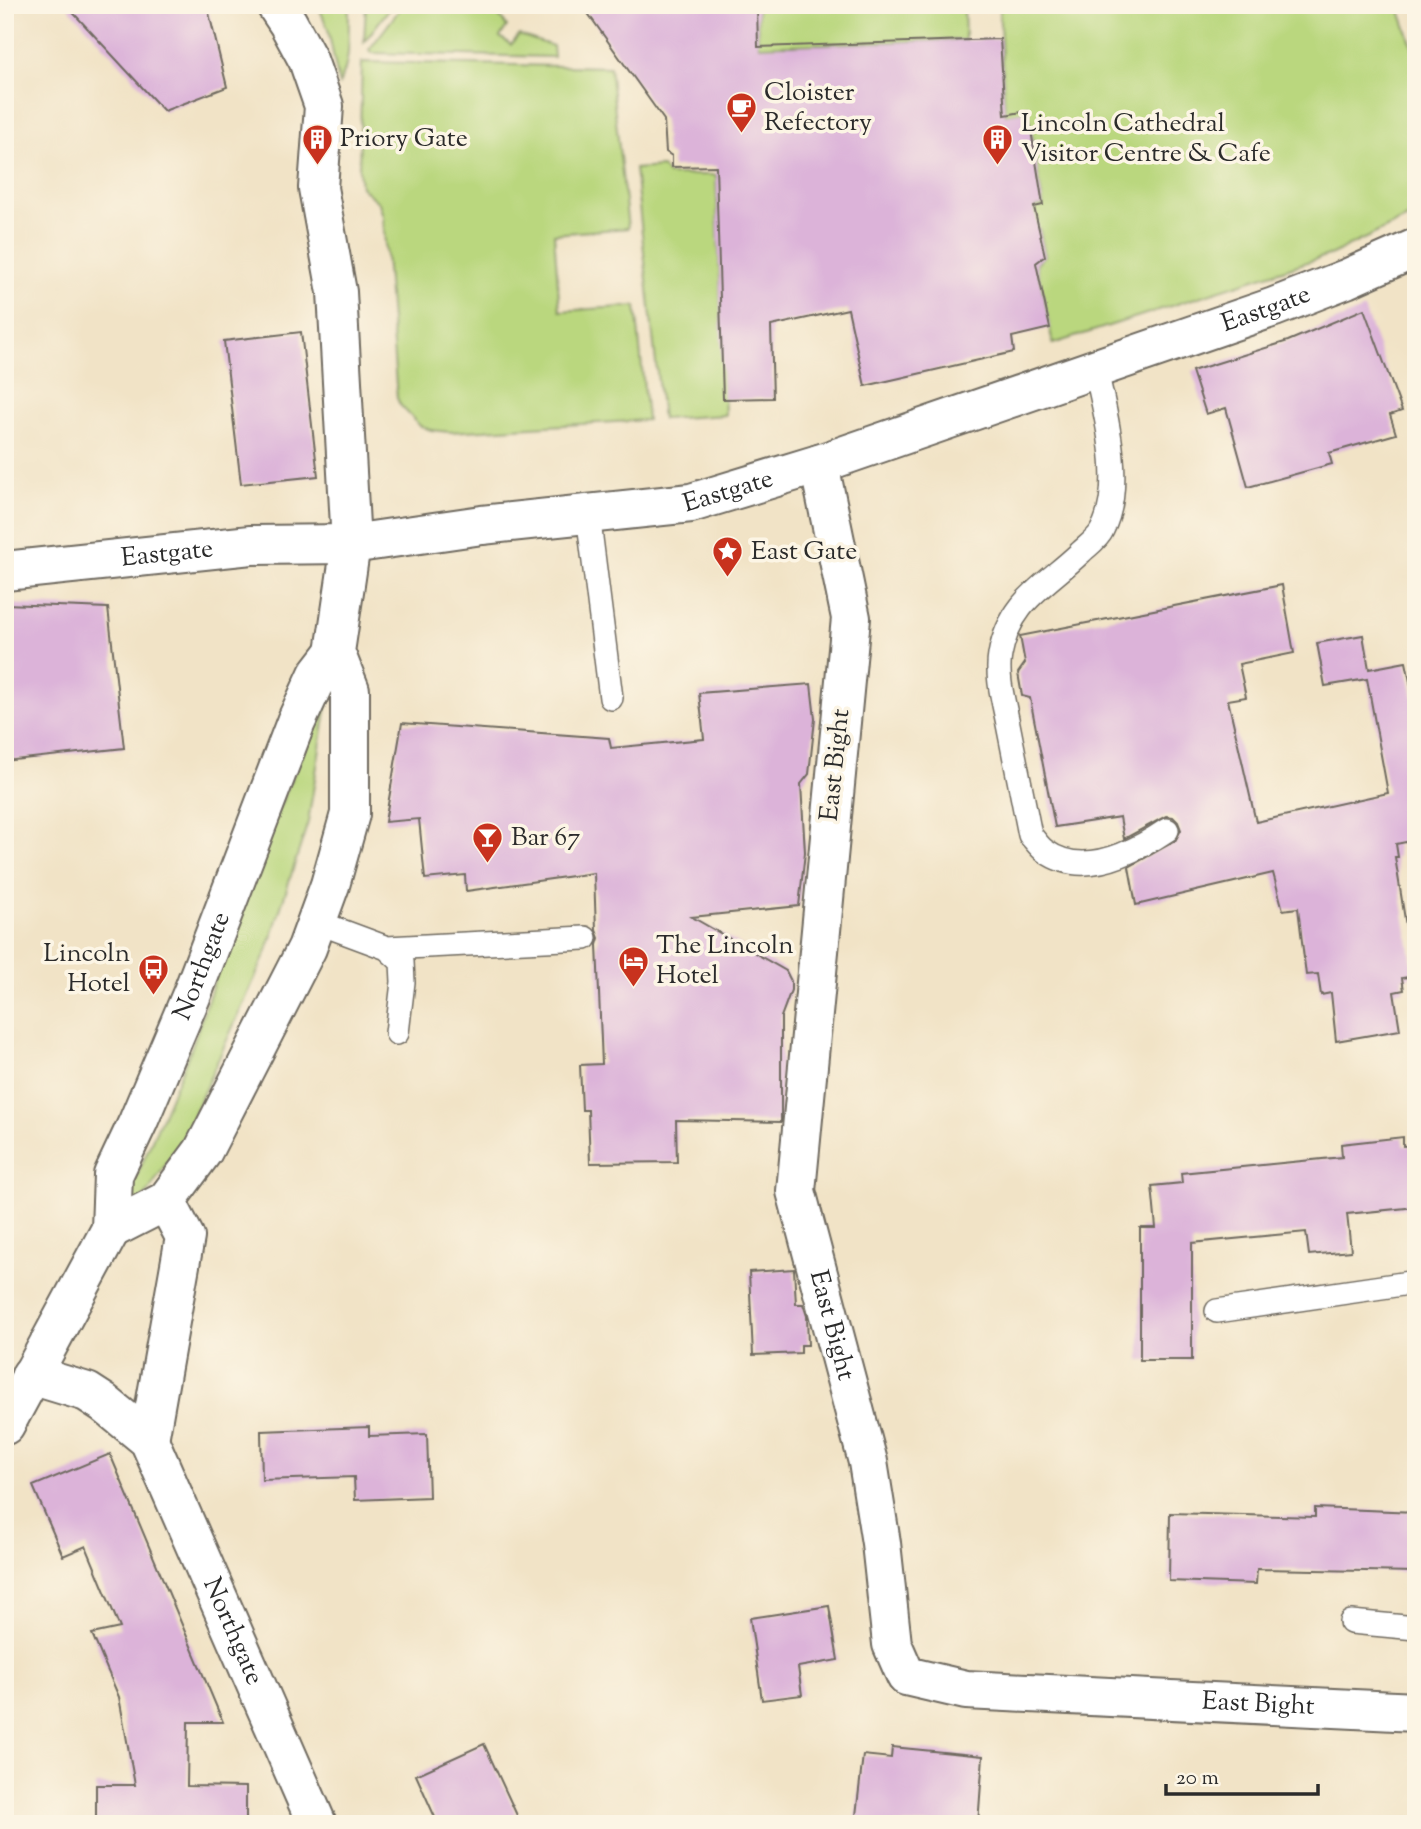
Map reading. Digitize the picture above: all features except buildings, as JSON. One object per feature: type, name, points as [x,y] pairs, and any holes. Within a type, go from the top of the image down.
[{"type":"street","points":[[276,5],[308,60],[324,106],[318,188],[337,292],[351,544]]},
{"type":"street","name":"Eastgate","points":[[5,571],[251,545],[351,544],[482,525],[691,503],[820,464],[1274,307],[1416,248]]},
{"type":"street","name":"East Bight","points":[[820,464],[851,618],[796,1191],[868,1462],[881,1543],[892,1644],[906,1676],[966,1690],[1416,1712]]},
{"type":"street","name":"Northgate","points":[[335,652],[350,690],[350,814],[330,885],[307,948],[202,1151],[166,1200],[111,1229],[113,1175],[192,994],[296,722],[318,674],[335,652],[351,544]]},
{"type":"street","points":[[149,1440],[185,1237],[166,1200]]},
{"type":"street","points":[[5,1425],[111,1229]]},
{"type":"street","name":"Northgate","points":[[31,1375],[87,1392],[149,1440],[317,1824]]},
{"type":"lane","points":[[1096,367],[1110,430],[1111,508],[1101,533],[1039,586],[1008,625],[999,658],[1002,695],[1030,835],[1044,851],[1071,864],[1098,863],[1144,845],[1167,830]]},
{"type":"lane","points":[[588,514],[611,698]]},
{"type":"lane","points":[[317,922],[387,948],[402,962],[404,982],[397,1033]]},
{"type":"lane","points":[[387,948],[585,938]]},
{"type":"lane","points":[[1217,1311],[1416,1282]]},
{"type":"lane","points":[[1351,1622],[1416,1628]]},
{"type":"green space","points":[[318,5],[349,5],[348,56],[339,84],[328,29]]},
{"type":"green space","points":[[366,5],[392,5],[364,42]]},
{"type":"green space","points":[[403,5],[490,5],[507,26],[500,37],[511,45],[519,35],[553,46],[554,57],[371,53],[369,50]]},
{"type":"green space","points":[[757,5],[964,5],[965,40],[758,46]]},
{"type":"green space","points":[[999,5],[1398,5],[1416,57],[1416,214],[1332,254],[1053,344],[1036,264],[1045,256],[1039,228],[1028,224],[1024,209],[1043,205],[1028,112],[1005,115]]},
{"type":"green space","points":[[362,62],[610,67],[628,228],[554,234],[560,311],[636,306],[647,420],[449,432],[420,426],[400,405],[397,398],[383,217],[379,203],[361,187],[359,170]]},
{"type":"green space","points":[[662,167],[668,175],[716,175],[725,415],[662,419],[635,169]]},
{"type":"green space","points":[[329,692],[308,822],[267,951],[183,1138],[140,1204],[126,1201],[191,1049],[278,810]]},
{"type":"place","name":"Cloister Refectory","points":[[741,135]]},
{"type":"place","name":"Priory Gate","points":[[317,166]]},
{"type":"place","name":"Lincoln Cathedral Visitor Centre & Cafe","points":[[998,166]]},
{"type":"place","name":"East Gate","points":[[728,579]]},
{"type":"place","name":"Bar 67","points":[[488,865]]},
{"type":"place","name":"The Lincoln Hotel","points":[[633,988]]},
{"type":"place","name":"Lincoln Hotel","points":[[153,996]]}]
